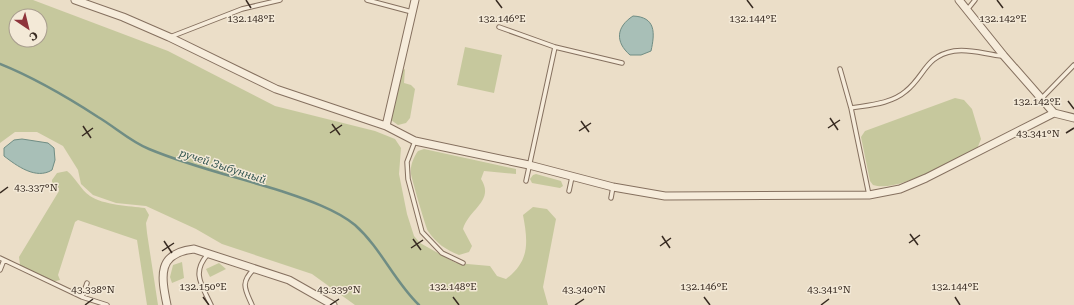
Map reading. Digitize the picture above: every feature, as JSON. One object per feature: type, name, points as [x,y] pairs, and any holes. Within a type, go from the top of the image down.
[{"type":"street","points":[[74,0],[123,17],[169,37],[276,89],[386,126],[415,141],[529,165],[613,187],[665,196],[869,195],[900,189],[926,178],[1054,113]]},
{"type":"street","points":[[386,126],[415,0]]},
{"type":"street","points":[[959,0],[1004,56],[1054,113],[1074,118]]},
{"type":"street","points":[[167,305],[162,279],[164,266],[172,257],[182,250],[194,249],[289,280],[322,302],[333,305]]},
{"type":"lane","points":[[169,37],[242,10],[280,0]]},
{"type":"lane","points":[[367,0],[412,12]]},
{"type":"lane","points":[[967,10],[976,0]]},
{"type":"lane","points":[[499,27],[555,47],[622,63]]},
{"type":"lane","points":[[526,181],[555,47]]},
{"type":"lane","points":[[851,108],[891,100],[900,96],[914,83],[929,63],[942,54],[955,50],[973,51],[985,55],[1004,56]]},
{"type":"lane","points":[[1041,99],[1074,65]]},
{"type":"lane","points":[[840,69],[851,108],[869,195]]},
{"type":"lane","points":[[415,141],[407,162],[408,179],[422,232],[442,253],[463,263]]},
{"type":"lane","points":[[569,191],[572,177]]},
{"type":"lane","points":[[611,198],[613,187]]},
{"type":"lane","points":[[209,253],[201,261],[198,272],[201,283],[211,305]]},
{"type":"lane","points":[[0,270],[2,259],[82,297],[107,305],[113,305]]},
{"type":"lane","points":[[252,305],[244,283],[247,276],[255,269]]},
{"type":"lane","points":[[82,297],[87,283]]},
{"type":"green space","points":[[0,0],[33,0],[168,51],[275,106],[375,131],[395,139],[401,148],[399,174],[407,214],[414,236],[420,243],[456,263],[490,266],[497,276],[506,279],[514,272],[523,258],[526,234],[523,215],[533,207],[547,209],[556,219],[543,287],[548,305],[355,305],[312,274],[222,244],[196,229],[146,206],[116,203],[93,195],[81,184],[78,170],[63,146],[37,132],[15,132],[0,143]]},
{"type":"green space","points":[[465,47],[502,55],[494,93],[457,85]]},
{"type":"green space","points":[[405,69],[404,83],[411,85],[415,89],[410,118],[406,123],[398,125],[391,120],[401,71]]},
{"type":"green space","points":[[955,98],[964,100],[972,109],[981,139],[977,149],[911,180],[884,186],[873,185],[870,181],[861,137],[865,131]]},
{"type":"green space","points":[[424,149],[516,169],[516,174],[484,171],[481,179],[485,193],[483,199],[466,222],[463,229],[472,246],[469,252],[459,255],[450,251],[438,243],[428,231],[416,194],[411,171],[412,162],[416,154],[418,151]]},
{"type":"green space","points":[[67,171],[90,196],[95,199],[117,205],[145,208],[149,215],[146,223],[147,233],[158,305],[147,305],[137,240],[78,220],[75,222],[58,275],[60,280],[52,282],[20,265],[19,257],[59,191],[59,188],[52,185],[52,180],[57,173]]},
{"type":"green space","points":[[536,174],[561,181],[563,186],[560,188],[532,183],[530,179]]},
{"type":"green space","points":[[182,262],[184,278],[172,283],[170,277],[173,265]]},
{"type":"green space","points":[[219,263],[226,269],[210,277],[206,269]]},
{"type":"water","points":[[633,16],[646,19],[652,27],[653,38],[651,51],[641,55],[630,55],[625,50],[620,40],[623,25]]},
{"type":"water","points":[[22,139],[48,143],[54,148],[55,160],[52,170],[46,173],[33,173],[15,164],[4,156],[4,148],[14,140]]},
{"type":"waterway","name":"ручей Зыбунный","points":[[0,64],[26,75],[63,95],[142,146],[198,167],[290,194],[339,214],[355,225],[364,234],[402,286],[419,305]]}]
